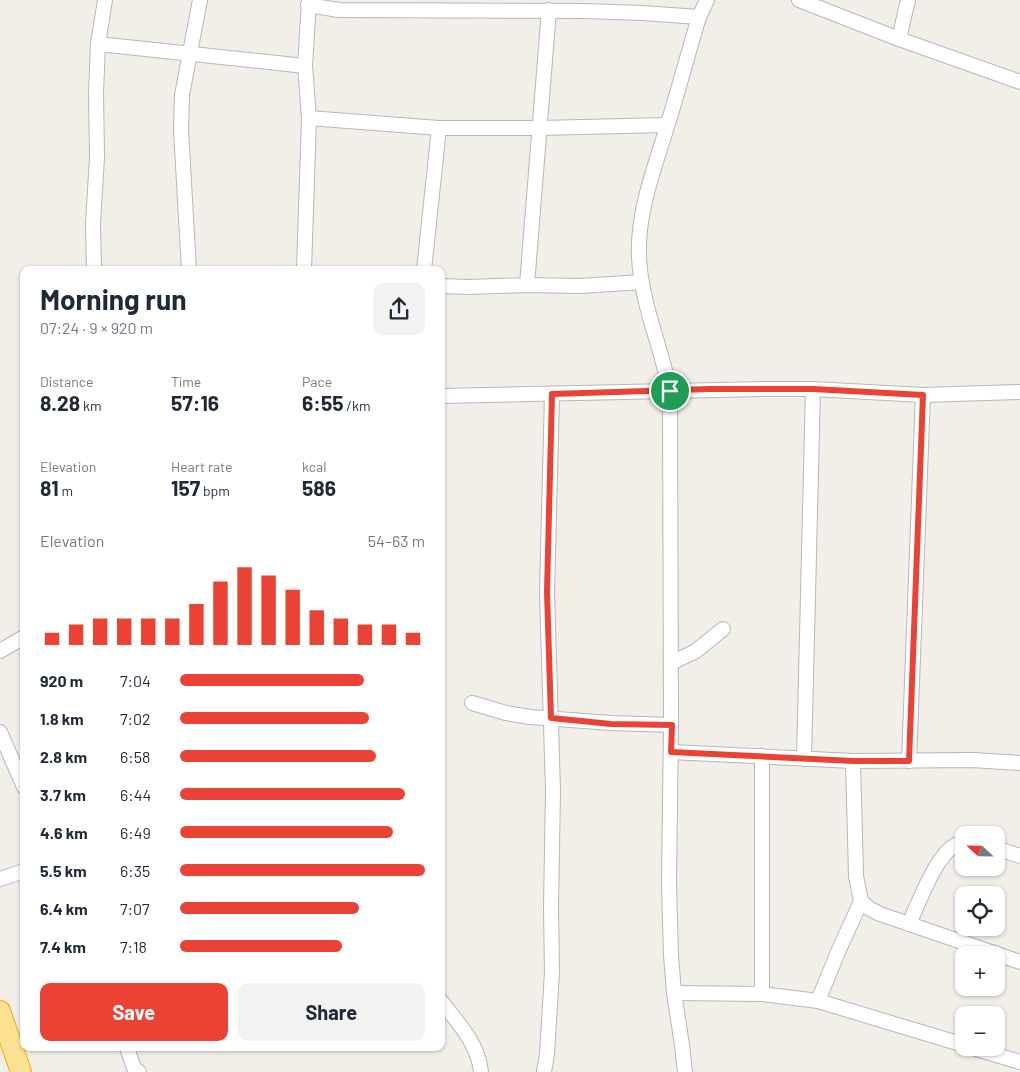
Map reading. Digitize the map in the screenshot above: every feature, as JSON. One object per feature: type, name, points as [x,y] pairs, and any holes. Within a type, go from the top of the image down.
[{"type":"highway","points":[[0,1011],[21,1072]]},
{"type":"street","points":[[94,266],[93,224],[98,44],[105,0]]},
{"type":"street","points":[[189,266],[181,130],[182,94],[200,0]]},
{"type":"street","points":[[684,1072],[674,993],[669,883],[672,725],[670,391],[666,369],[649,315],[639,257],[640,232],[645,201],[699,18],[707,0]]},
{"type":"street","points":[[799,0],[899,39],[1020,82]]},
{"type":"street","points":[[899,39],[908,0]]},
{"type":"street","points":[[304,266],[309,118],[305,66],[309,3],[339,10],[406,5],[642,13],[699,18]]},
{"type":"street","points":[[527,285],[549,10]]},
{"type":"street","points":[[98,44],[305,66]]},
{"type":"street","points":[[309,118],[439,128],[667,125]]},
{"type":"street","points":[[424,266],[439,128]]},
{"type":"street","points":[[445,286],[580,286],[642,282]]},
{"type":"street","points":[[445,396],[710,389],[813,389],[923,395],[1020,392]]},
{"type":"street","points":[[804,759],[813,389]]},
{"type":"street","points":[[544,1072],[547,1054],[552,972],[553,790],[547,592],[552,394]]},
{"type":"street","points":[[909,761],[923,395]]},
{"type":"street","points":[[671,663],[696,651],[723,629]]},
{"type":"street","points":[[0,651],[20,639]]},
{"type":"street","points":[[472,703],[530,717],[611,724],[672,725]]},
{"type":"street","points":[[0,734],[20,778]]},
{"type":"street","points":[[671,752],[853,761],[972,760],[1020,763]]},
{"type":"street","points":[[762,756],[762,994]]},
{"type":"street","points":[[818,1001],[861,901],[856,876],[853,761]]},
{"type":"street","points":[[909,924],[926,886],[941,859],[955,846]]},
{"type":"street","points":[[1005,851],[1020,856]]},
{"type":"street","points":[[0,879],[20,872]]},
{"type":"street","points":[[861,901],[870,909],[880,914],[1020,962]]},
{"type":"street","points":[[674,993],[762,994],[818,1001],[955,1042]]},
{"type":"street","points":[[445,1006],[466,1032],[480,1062],[481,1072]]},
{"type":"street","points":[[128,1051],[136,1071]]},
{"type":"street","points":[[1000,1056],[1020,1062]]},
{"type":"route","points":[[813,389],[923,395],[909,761],[853,761],[671,752],[672,725],[611,724],[551,718],[547,592],[552,394],[670,391],[813,389]]}]
